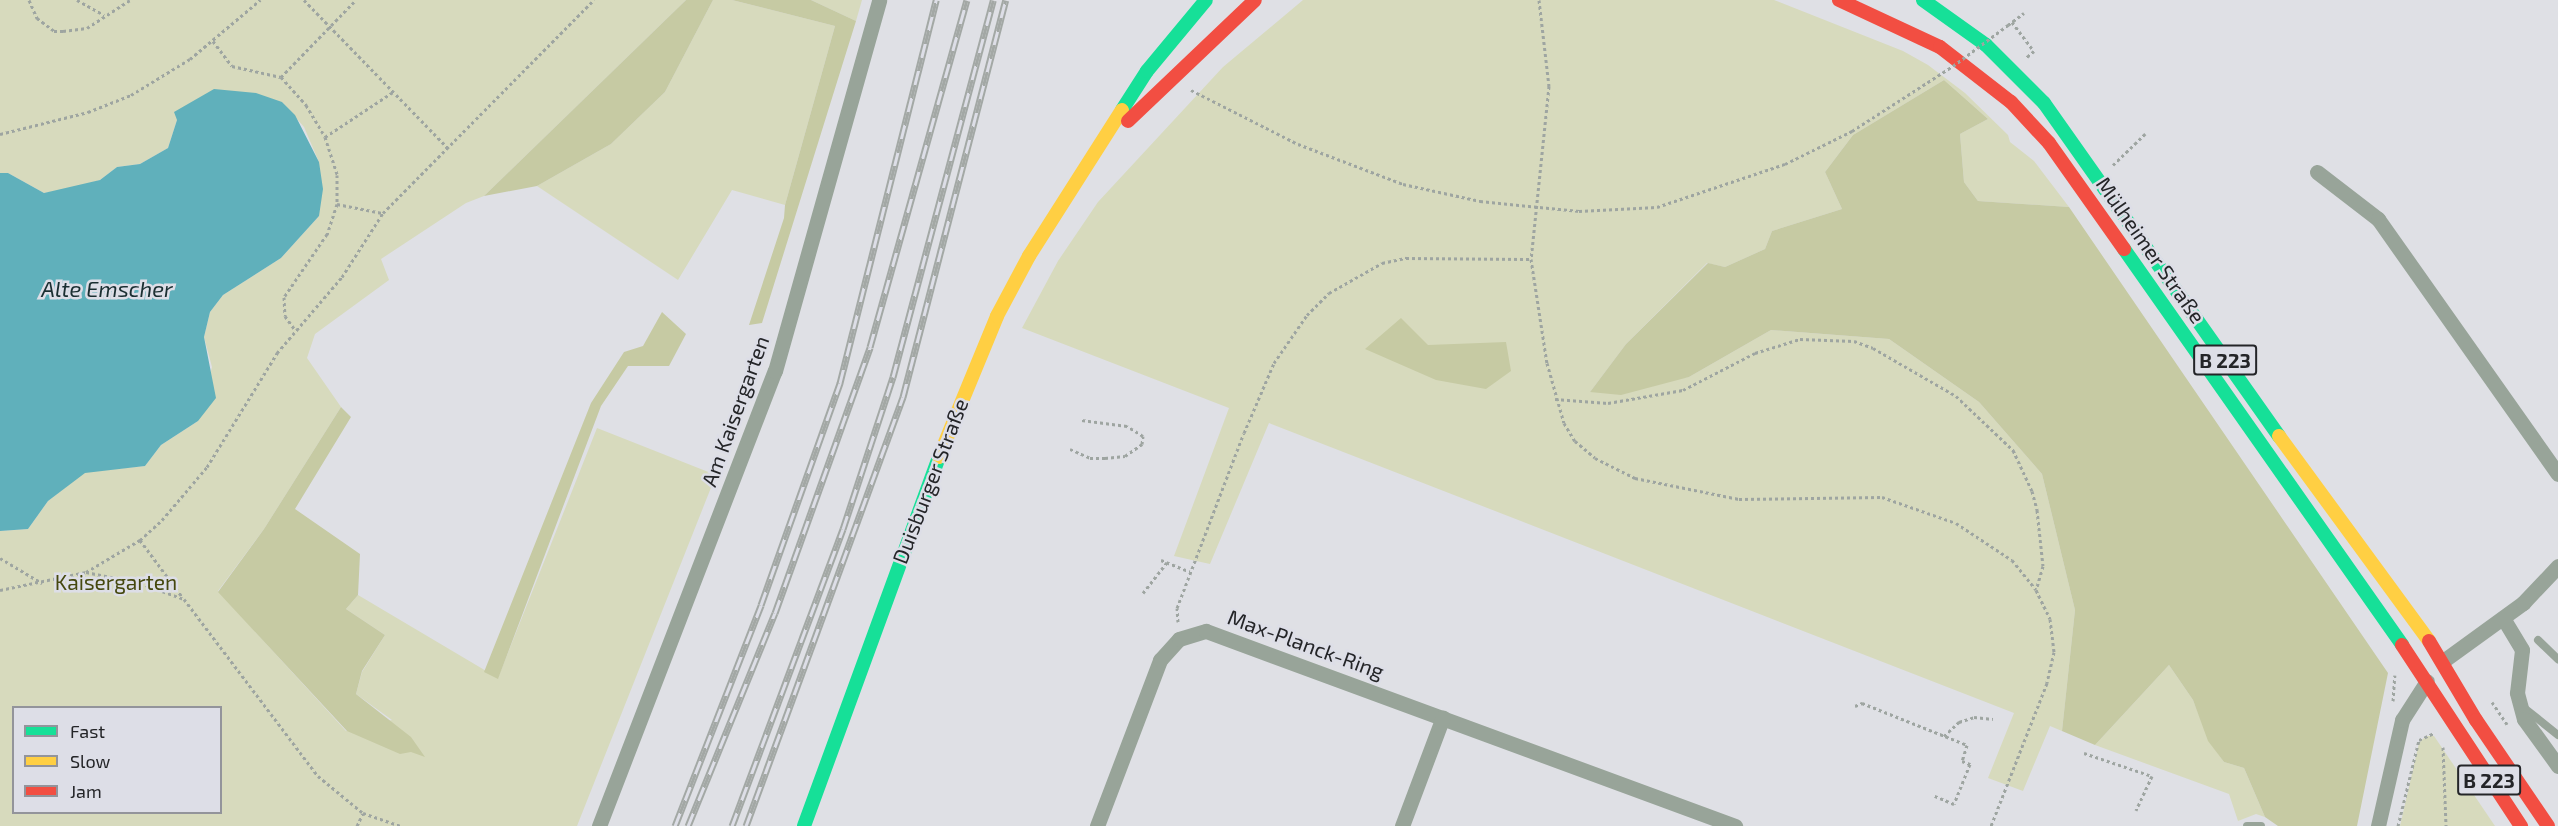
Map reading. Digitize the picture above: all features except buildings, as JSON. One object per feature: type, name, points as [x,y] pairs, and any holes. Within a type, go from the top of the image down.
[{"type":"main road","name":"Duisburger Straße","points":[[804,826],[932,473],[984,343],[1029,256],[1147,71],[1206,0]]},
{"type":"main road","name":"Duisburger Straße","points":[[1096,154],[1168,78],[1255,0]]},
{"type":"main road","name":"Mülheimer Straße","points":[[1839,0],[1940,47],[1993,87],[2036,128],[2427,681],[2520,826]]},
{"type":"main road","name":"Mülheimer Straße","points":[[1923,0],[2013,70],[2044,103],[2301,468],[2369,555],[2443,661],[2476,720],[2548,826]]},
{"type":"main road","points":[[2427,681],[2443,661]]},
{"type":"street","name":"Am Kaisergarten","points":[[599,826],[774,371],[879,0]]},
{"type":"street","points":[[2318,172],[2378,219],[2558,474]]},
{"type":"street","points":[[2443,661],[2523,603],[2558,566]]},
{"type":"street","points":[[2503,618],[2522,650],[2517,693],[2524,718],[2558,765]]},
{"type":"street","name":"Max-Planck-Ring","points":[[1179,639],[1197,632],[1216,633],[1736,826]]},
{"type":"street","points":[[1097,826],[1155,670],[1179,639]]},
{"type":"street","points":[[2378,826],[2402,720],[2427,681]]},
{"type":"street","points":[[1402,826],[1443,717]]},
{"type":"lane","points":[[2538,640],[2558,659]]},
{"type":"lane","points":[[2520,704],[2558,735]]},
{"type":"lane","points":[[2247,826],[2261,826]]},
{"type":"path","points":[[29,0],[37,18],[54,31],[87,28],[104,15]]},
{"type":"path","points":[[77,0],[107,17],[130,0]]},
{"type":"path","points":[[0,134],[88,112],[131,95],[213,41],[260,0]]},
{"type":"path","points":[[304,0],[449,148]]},
{"type":"path","points":[[281,77],[356,0]]},
{"type":"path","points":[[0,590],[43,584],[86,572],[140,540],[207,467],[263,372],[295,330],[342,277],[383,213],[594,0]]},
{"type":"path","points":[[1539,0],[1549,86],[1534,208],[1531,259],[1555,399],[1575,441],[1595,458],[1635,478],[1739,499],[1882,497],[1920,507],[1984,540],[2012,560],[2036,590],[2050,619],[2054,652],[2047,683],[1991,826]]},
{"type":"path","points":[[1168,78],[1298,144],[1402,184],[1534,208],[1579,211],[1657,207],[1785,165],[1852,130],[1953,66],[2024,13]]},
{"type":"path","points":[[2012,22],[2034,51]]},
{"type":"path","points":[[213,41],[232,66],[281,77],[306,105],[325,137],[337,175],[337,204],[327,234],[284,297],[285,316],[295,330]]},
{"type":"path","points":[[325,137],[393,92]]},
{"type":"path","points":[[2099,179],[2145,134]]},
{"type":"path","points":[[337,204],[383,213]]},
{"type":"path","points":[[1179,639],[1177,608],[1274,363],[1289,338],[1329,294],[1358,274],[1406,258],[1531,259]]},
{"type":"path","points":[[1555,399],[1608,404],[1683,390],[1755,353],[1800,339],[1854,341],[1873,348],[1956,396],[2013,450],[2032,491],[2037,510],[2043,567],[2036,590]]},
{"type":"path","points":[[1070,449],[1090,458],[1105,458],[1125,456],[1142,444],[1143,436],[1127,426],[1081,420]]},
{"type":"path","points":[[140,540],[318,776],[363,813],[400,826]]},
{"type":"path","points":[[0,558],[43,584]]},
{"type":"path","points":[[1161,560],[1190,572]]},
{"type":"path","points":[[1143,593],[1167,562]]},
{"type":"path","points":[[86,572],[140,583],[184,599]]},
{"type":"path","points":[[2489,698],[2508,725]]},
{"type":"path","points":[[1856,706],[1862,703],[1967,745],[1962,761],[1970,764],[1954,804],[1935,796]]},
{"type":"path","points":[[1944,736],[1959,722],[1974,717],[1993,719]]},
{"type":"path","points":[[2398,826],[2419,740],[2434,733]]},
{"type":"path","points":[[2443,743],[2446,826]]},
{"type":"path","points":[[2084,753],[2152,776],[2136,810]]},
{"type":"path","points":[[357,826],[363,813]]},
{"type":"green space","name":"Kaisergarten","points":[[0,0],[686,0],[484,196],[466,203],[381,259],[389,280],[315,334],[307,358],[341,407],[264,529],[218,591],[346,731],[392,720],[356,694],[362,672],[385,635],[346,609],[358,595],[498,678],[597,428],[716,475],[577,826],[0,826],[0,531],[28,529],[48,501],[85,472],[145,466],[161,445],[198,421],[212,367],[204,337],[210,312],[223,295],[281,258],[319,216],[319,162],[304,127],[282,102],[177,120],[168,148],[140,164],[117,167],[100,180],[70,189],[44,193],[8,173],[0,173]]},
{"type":"green space","points":[[686,0],[713,0],[665,92],[611,144],[537,186],[484,196]]},
{"type":"green space","points":[[713,0],[732,0],[835,26],[785,205],[732,190],[678,280],[537,186],[611,144],[665,92]]},
{"type":"green space","points":[[732,0],[811,0],[856,21],[762,323],[749,325],[784,218],[785,205],[835,26]]},
{"type":"green space","points":[[811,0],[862,0],[856,21]]},
{"type":"green space","points":[[1303,0],[1774,0],[1903,51],[1928,65],[1965,93],[2008,135],[2010,142],[2034,161],[2069,207],[1978,201],[1964,182],[1960,134],[1988,119],[1944,80],[1853,135],[1825,172],[1842,209],[1772,231],[1765,249],[1725,267],[1707,263],[1626,344],[1590,392],[1689,377],[1771,330],[1889,339],[1979,402],[2042,474],[2075,610],[2062,731],[2050,726],[2023,791],[1988,778],[2014,713],[1269,423],[1210,564],[1174,556],[1229,408],[1022,328],[1058,261],[1098,202],[1223,67]]},
{"type":"green space","points":[[1944,80],[1988,119],[1960,134],[1964,182],[1978,201],[2069,207],[2388,673],[2357,826],[2278,826],[2265,817],[2244,768],[2224,762],[2208,741],[2193,700],[2169,665],[2095,745],[2062,731],[2075,610],[2042,474],[1979,402],[1889,339],[1771,330],[1689,377],[1621,395],[1590,392],[1626,344],[1708,263],[1725,267],[1765,249],[1772,231],[1842,209],[1825,172],[1853,135]]},
{"type":"green space","points":[[662,312],[686,334],[669,366],[628,366],[601,406],[498,679],[484,672],[591,403],[624,352],[643,346]]},
{"type":"green space","points":[[1401,318],[1428,345],[1506,342],[1511,371],[1486,389],[1436,380],[1365,349]]},
{"type":"green space","points":[[341,407],[351,417],[295,509],[360,554],[358,595],[346,609],[385,635],[362,671],[356,694],[411,737],[425,757],[411,752],[400,754],[347,731],[218,592],[264,529]]},
{"type":"green space","points":[[2169,665],[2193,700],[2209,741],[2224,762],[2244,768],[2265,817],[2256,814],[2238,821],[2229,794],[2095,745]]},
{"type":"green space","points":[[2426,736],[2434,736],[2495,826],[2400,826],[2419,743]]},
{"type":"water","name":"Alte Emscher","points":[[214,89],[256,93],[282,102],[295,115],[319,162],[323,189],[319,216],[281,258],[223,295],[210,312],[204,337],[216,398],[198,421],[161,445],[145,466],[85,473],[48,501],[28,529],[0,531],[0,173],[8,173],[44,193],[100,180],[117,167],[140,164],[168,148],[177,120],[174,112]]},
{"type":"railway","points":[[675,826],[761,605],[840,383],[936,0]]},
{"type":"railway","points":[[688,826],[775,613],[870,347],[967,0]]},
{"type":"railway","points":[[732,826],[843,529],[893,377],[993,0]]},
{"type":"railway","points":[[746,826],[903,397],[1006,0]]},
{"type":"traffic: fast","points":[[1122,110],[1147,71],[1206,0]]},
{"type":"traffic: fast","points":[[1923,0],[1986,45],[2044,103],[2279,436]]},
{"type":"traffic: fast","points":[[2124,249],[2402,645]]},
{"type":"traffic: fast","points":[[804,826],[939,457]]},
{"type":"traffic: slow","points":[[939,457],[997,316],[1029,256],[1122,110]]},
{"type":"traffic: slow","points":[[2279,436],[2429,641]]},
{"type":"traffic: jam","points":[[1128,121],[1255,0]]},
{"type":"traffic: jam","points":[[1839,0],[1940,47],[2011,102],[2049,143],[2124,249]]},
{"type":"traffic: jam","points":[[2429,641],[2476,720],[2548,826]]},
{"type":"traffic: jam","points":[[2402,645],[2521,826]]}]
